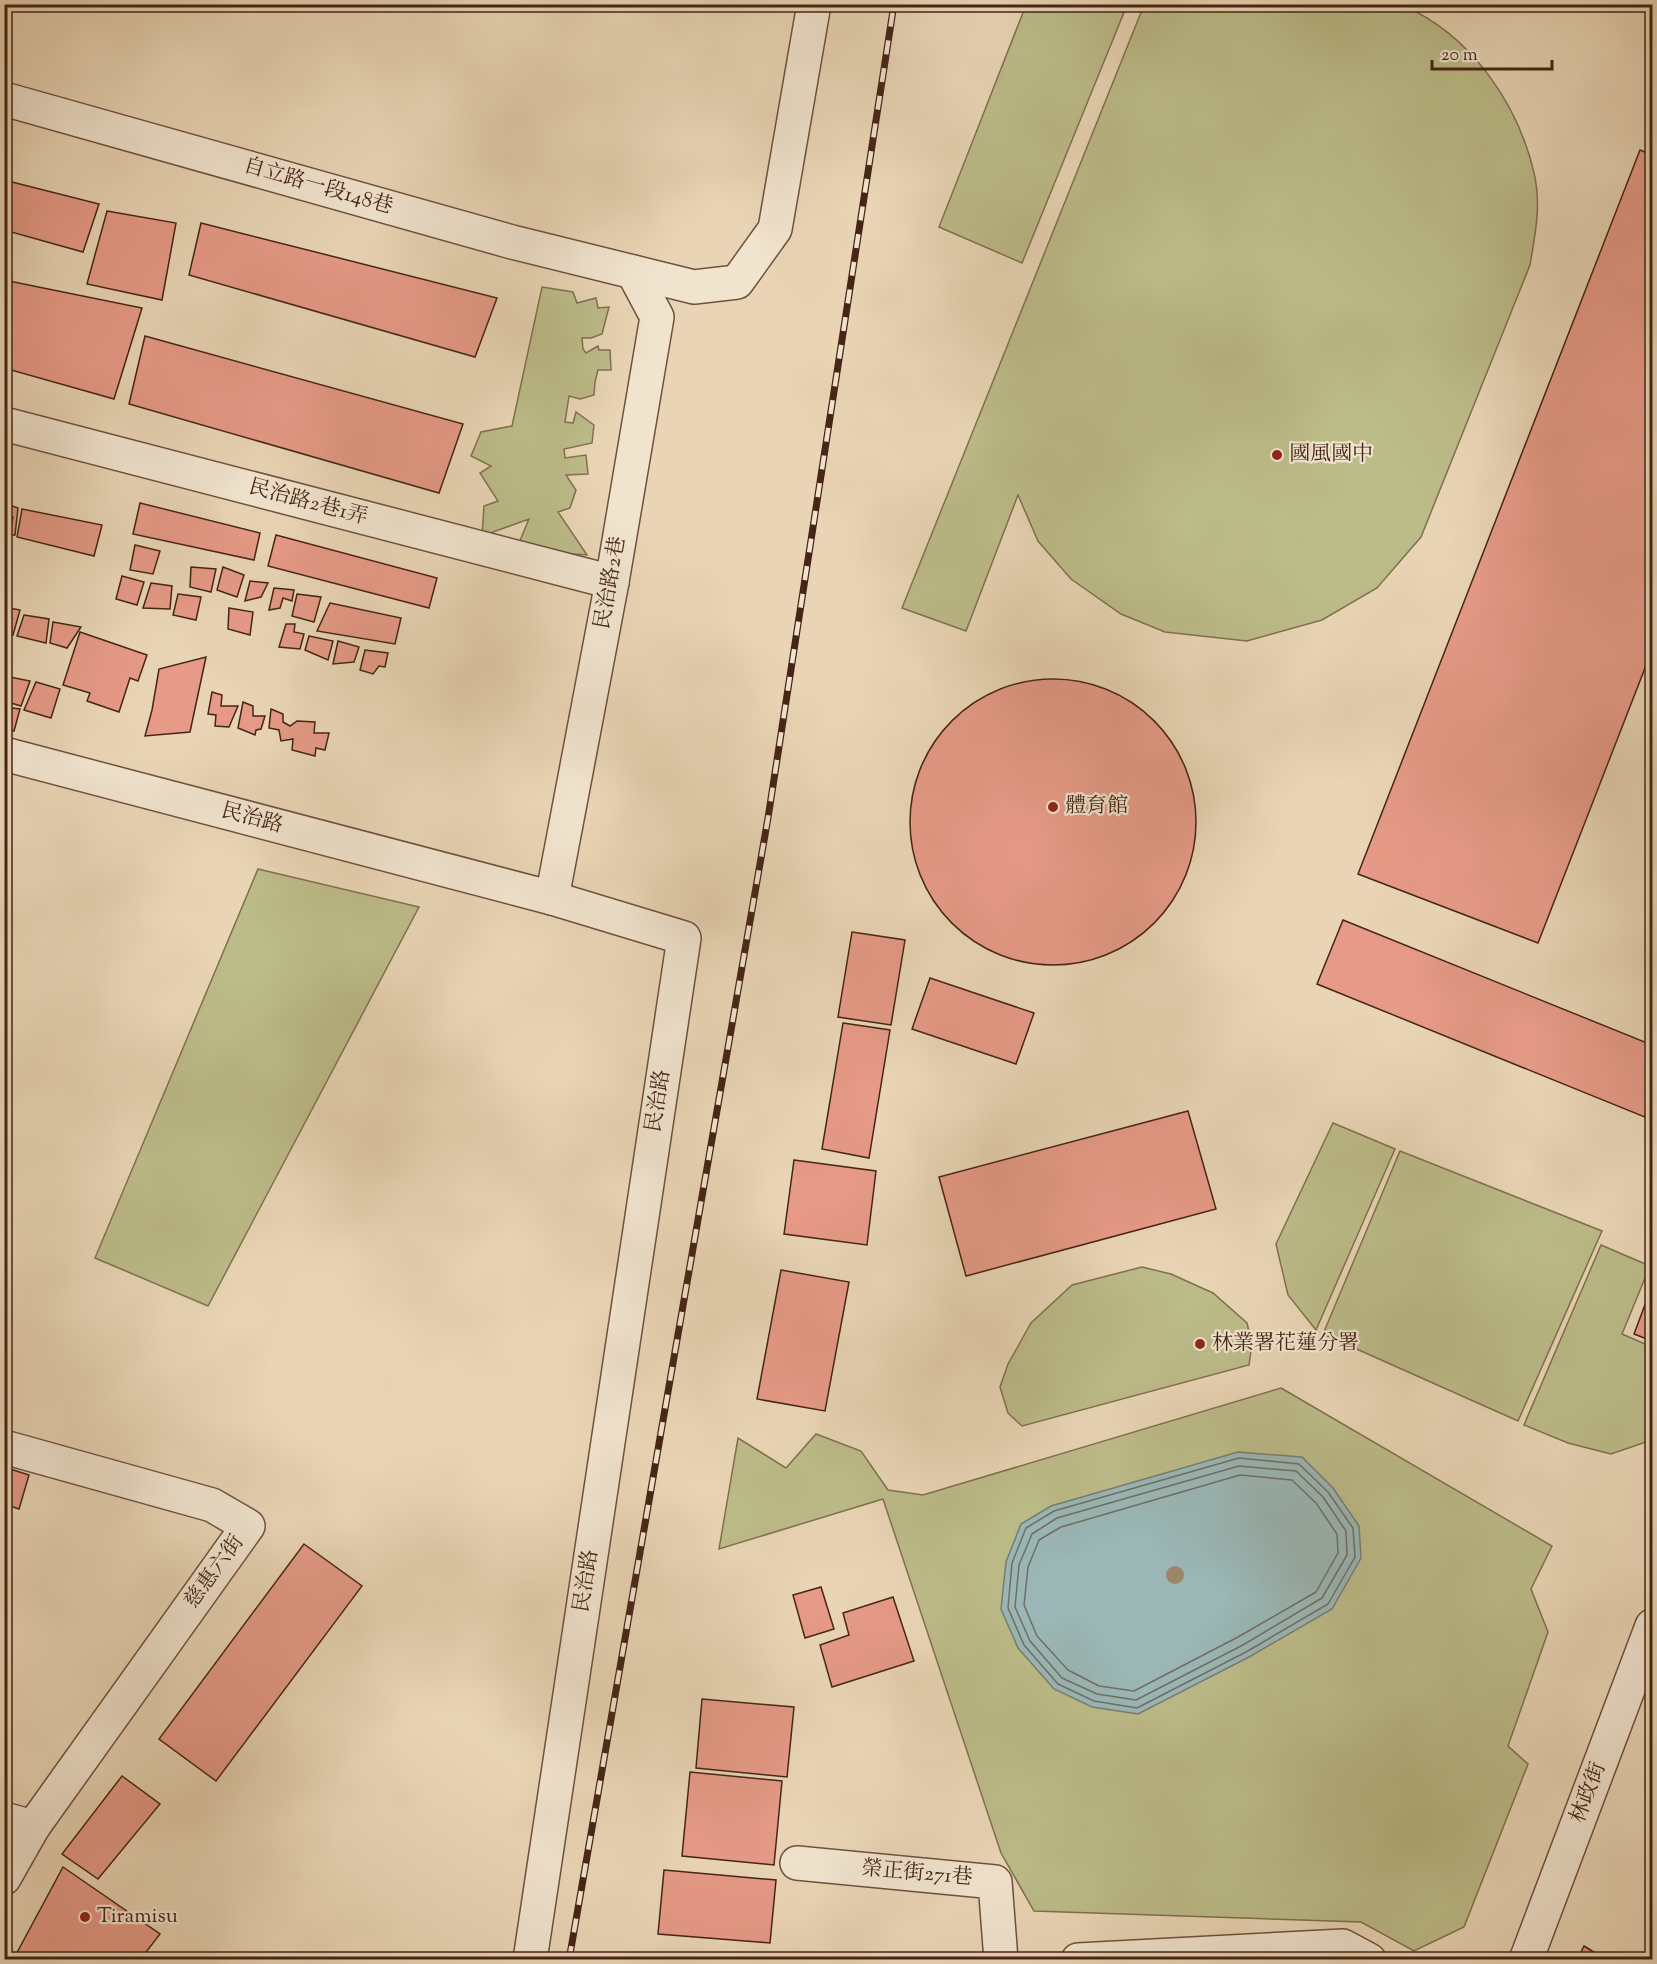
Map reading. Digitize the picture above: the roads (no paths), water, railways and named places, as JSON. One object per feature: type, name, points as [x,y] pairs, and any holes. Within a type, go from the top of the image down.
[{"type":"street","name":"自立路一段148巷","points":[[4,99],[512,242],[694,287],[737,282],[775,229],[814,4]]},
{"type":"street","name":"民治路2巷","points":[[552,898],[612,582],[657,317],[633,272]]},
{"type":"street","name":"民治路2巷1弄","points":[[4,424],[612,582]]},
{"type":"street","name":"民治路","points":[[4,754],[552,898],[684,938],[530,1959]]},
{"type":"street","name":"慈惠六街","points":[[4,1447],[212,1505],[248,1526],[19,1823]]},
{"type":"street","name":"林政街","points":[[1526,1959],[1651,1636]]},
{"type":"street","points":[[4,1878],[19,1823]]},
{"type":"street","name":"榮正街271巷","points":[[796,1863],[995,1882],[1001,1959]]},
{"type":"street","points":[[1078,1959],[1350,1955]]},
{"type":"water","points":[[1238,1452],[1302,1457],[1333,1488],[1359,1526],[1361,1558],[1332,1609],[1249,1657],[1138,1714],[1092,1707],[1054,1689],[1018,1648],[1001,1609],[1006,1562],[1021,1524],[1051,1506]]},
{"type":"railway","points":[[569,1960],[768,818],[894,4]]},
{"type":"place","name":"國風國中","points":[[1277,455]]},
{"type":"place","name":"體育館","points":[[1053,807]]},
{"type":"place","name":"林業署花蓮分署","points":[[1200,1344]]},
{"type":"place","name":"Tiramisu","points":[[85,1917]]}]
